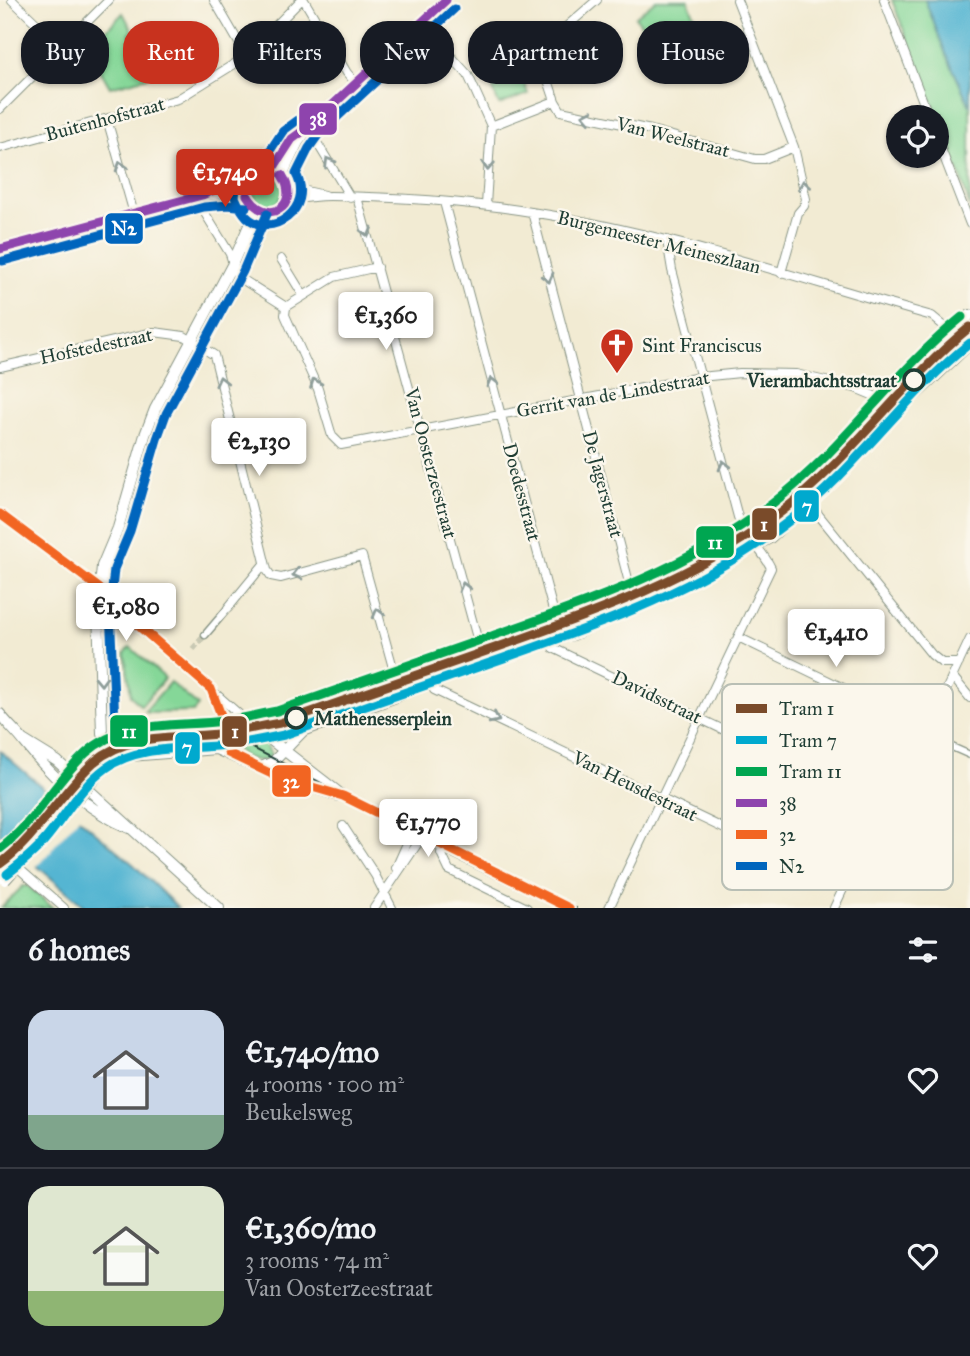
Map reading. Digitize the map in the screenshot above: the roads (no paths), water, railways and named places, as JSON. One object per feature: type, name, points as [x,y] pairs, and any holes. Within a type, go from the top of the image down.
[{"type":"main road","points":[[423,21],[446,0]]},
{"type":"main road","points":[[277,173],[310,126],[360,79]]},
{"type":"main road","points":[[247,195],[249,183],[256,174],[277,173]]},
{"type":"main road","points":[[199,196],[228,193],[247,195],[262,211],[279,209],[288,199],[289,187],[277,173]]},
{"type":"main road","points":[[0,249],[199,196],[223,186],[249,183]]},
{"type":"street","points":[[12,0],[34,21]]},
{"type":"street","points":[[88,21],[109,0]]},
{"type":"street","points":[[214,0],[233,33]]},
{"type":"street","points":[[303,0],[347,73],[356,83]]},
{"type":"street","name":"Buitenhofstraat","points":[[281,21],[303,0]]},
{"type":"street","points":[[491,126],[555,101],[539,53],[597,0]]},
{"type":"street","points":[[737,0],[794,147],[806,199],[798,213],[781,273]]},
{"type":"street","points":[[884,0],[924,105]]},
{"type":"street","points":[[454,61],[471,80],[491,126],[486,205]]},
{"type":"street","name":"Buitenhofstraat","points":[[0,148],[178,99],[233,63]]},
{"type":"street","points":[[0,109],[25,84]]},
{"type":"street","name":"Van Weelstraat","points":[[555,101],[561,111],[651,130],[755,159],[764,159],[794,147]]},
{"type":"street","points":[[107,119],[134,214]]},
{"type":"street","name":"Van Oosterzeestraat","points":[[310,126],[313,136],[354,197],[377,267],[480,649]]},
{"type":"street","points":[[948,168],[970,224]]},
{"type":"street","points":[[289,187],[327,196]]},
{"type":"street","points":[[199,196],[230,254],[237,276],[286,307],[334,277],[377,267]]},
{"type":"street","points":[[288,199],[327,196]]},
{"type":"street","name":"Burgemeester Meineszlaan","points":[[327,196],[486,205],[667,240],[932,316],[950,331]]},
{"type":"street","name":"Doedesstraat","points":[[444,202],[554,614],[558,620]]},
{"type":"street","points":[[109,739],[110,573],[118,528],[145,435],[167,384],[262,211]]},
{"type":"street","name":"De Jagerstraat","points":[[532,212],[632,593]]},
{"type":"street","points":[[608,908],[771,569],[737,517],[671,270],[667,240]]},
{"type":"street","points":[[281,259],[303,295]]},
{"type":"street","name":"Gerrit van de Lindestraat","points":[[286,307],[285,314],[318,389],[332,436],[341,445],[700,377],[740,373],[796,374],[855,388],[884,400]]},
{"type":"street","points":[[0,864],[109,739],[142,731],[249,723],[480,649],[632,593],[702,559],[802,491],[838,456],[924,355],[970,315]]},
{"type":"street","name":"Hofstedestraat","points":[[0,367],[154,332],[191,339]]},
{"type":"street","points":[[191,339],[214,355],[264,564],[271,576],[281,578],[362,556],[396,676]]},
{"type":"street","points":[[261,767],[272,763],[303,731],[396,697],[430,681],[552,644],[654,600],[770,538],[846,468],[892,418],[970,344]]},
{"type":"street","points":[[809,503],[932,655],[942,663],[959,663]]},
{"type":"street","points":[[0,514],[99,588],[249,723],[343,796],[569,908]]},
{"type":"street","points":[[114,760],[109,739],[99,588],[102,566],[118,528]]},
{"type":"street","points":[[205,635],[264,564]]},
{"type":"street","points":[[738,638],[830,684]]},
{"type":"street","points":[[950,684],[970,639]]},
{"type":"street","name":"Davidsstraat","points":[[552,644],[722,729]]},
{"type":"street","points":[[953,677],[970,698]]},
{"type":"street","name":"Van Heusdestraat","points":[[430,681],[433,690],[722,828]]},
{"type":"street","points":[[211,689],[225,725],[228,753]]},
{"type":"street","points":[[0,713],[23,740],[57,761],[219,908]]},
{"type":"street","points":[[953,746],[970,755]]},
{"type":"street","points":[[3,883],[114,760],[216,749],[278,776],[343,796]]},
{"type":"street","points":[[344,826],[392,908]]},
{"type":"street","points":[[374,908],[417,834]]},
{"type":"street","points":[[443,847],[441,853],[449,870],[527,908]]},
{"type":"street","points":[[0,852],[64,908]]},
{"type":"street","points":[[834,908],[842,890]]},
{"type":"water","points":[[925,0],[968,0],[970,4],[970,106],[946,54]]},
{"type":"water","points":[[0,751],[134,865],[178,908],[86,908],[0,834]]},
{"type":"tunnel","points":[[193,649],[205,635]]},
{"type":"tram line","name":"11","points":[[0,849],[24,827],[86,753],[117,735],[152,726],[224,721],[277,711],[603,596],[708,546],[741,526],[799,482],[913,362],[962,317]]},
{"type":"tram line","name":"1","points":[[0,864],[26,841],[81,774],[108,752],[124,745],[158,738],[227,733],[280,723],[607,607],[644,592],[714,556],[781,512],[807,491],[854,445],[921,372],[970,327]]},
{"type":"tram line","name":"7","points":[[7,874],[51,833],[88,784],[119,760],[148,751],[233,744],[284,735],[616,617],[723,566],[814,501],[923,386],[970,343]]},
{"type":"tram line","points":[[199,735],[245,744],[423,835],[576,908]]},
{"type":"place","name":"Sint Franciscus","points":[[617,375]]},
{"type":"place","name":"Vierambachtsstraat","points":[[914,380]]},
{"type":"place","name":"Mathenesserplein","points":[[296,718]]}]
